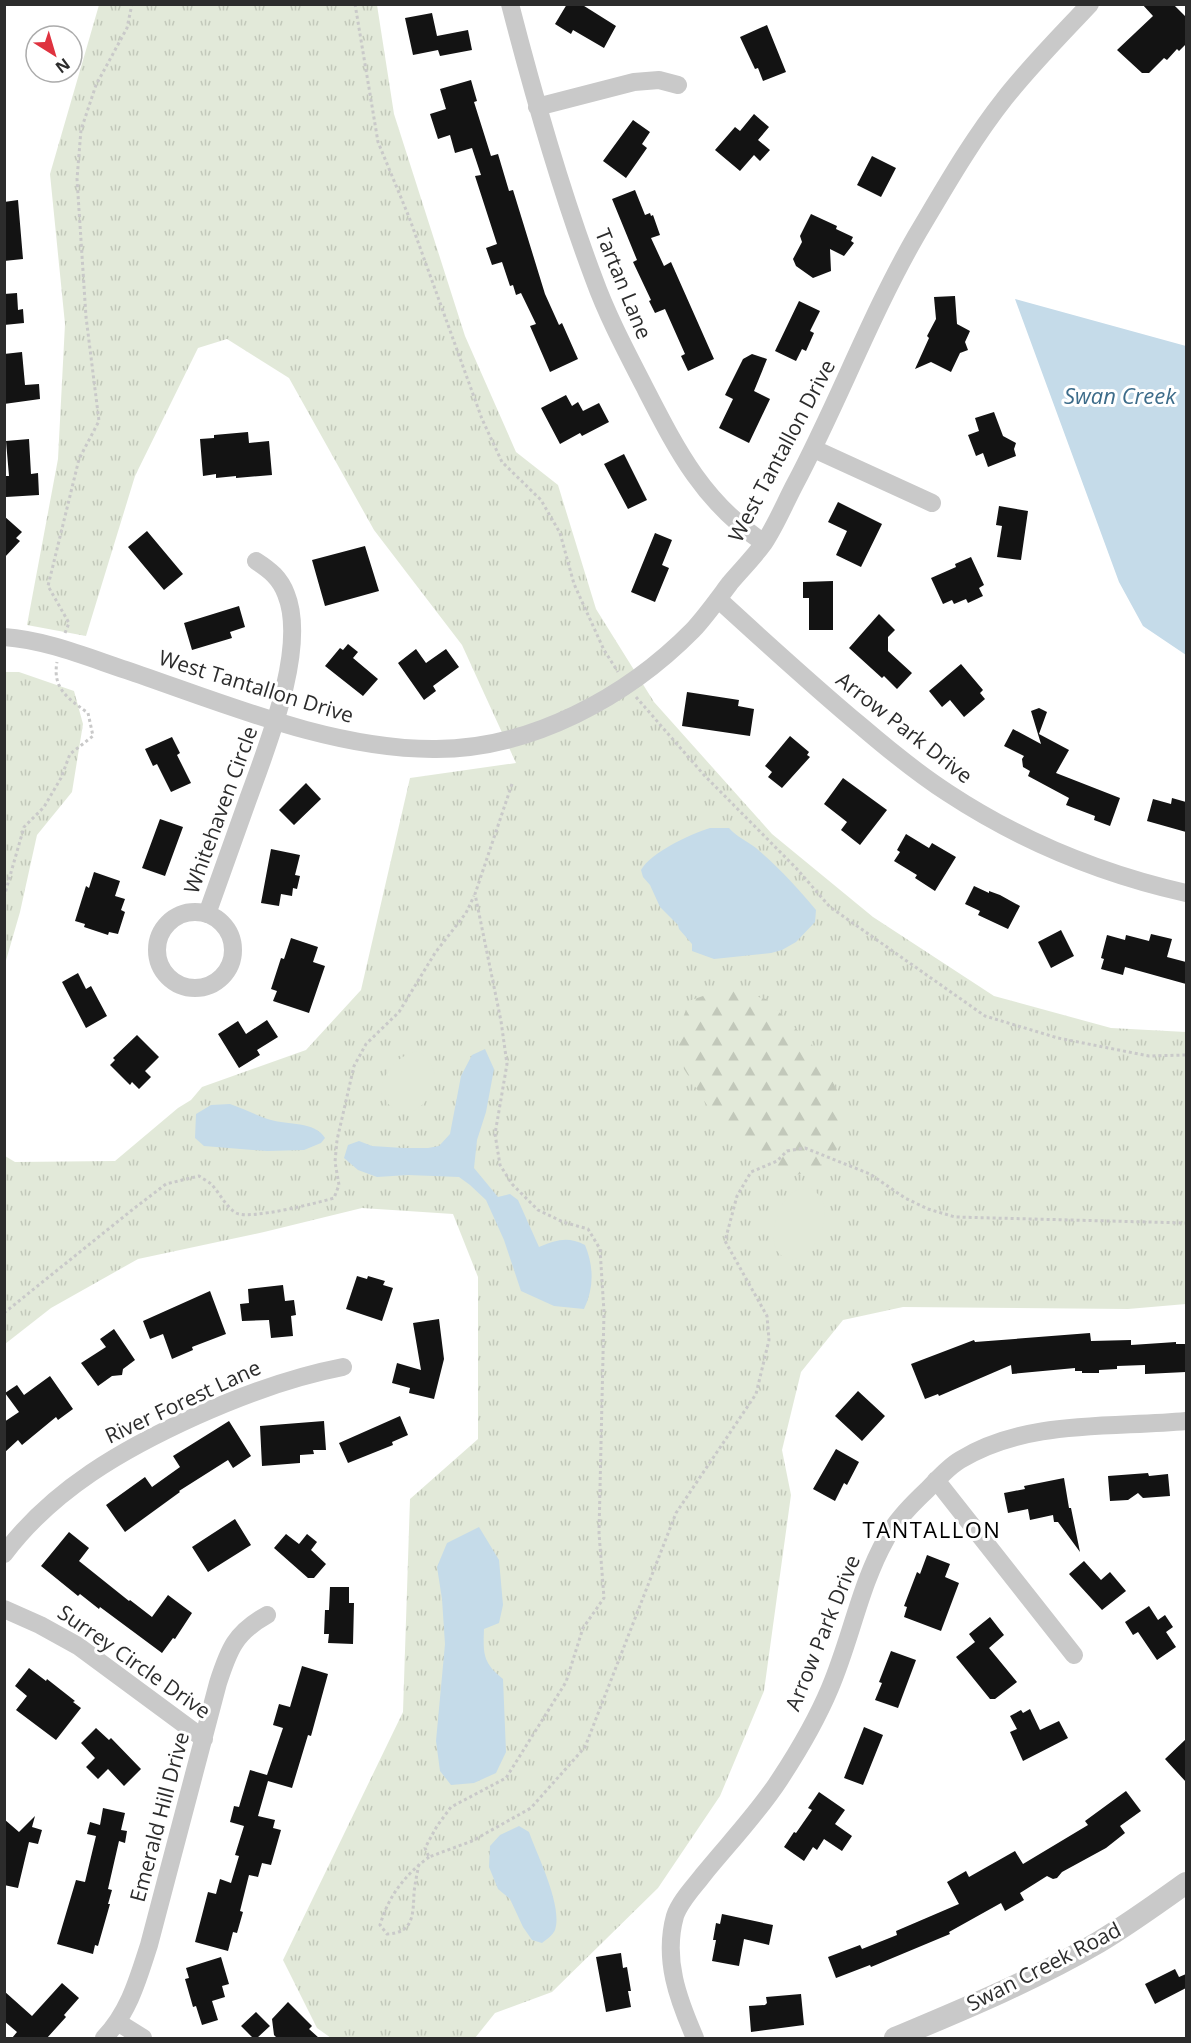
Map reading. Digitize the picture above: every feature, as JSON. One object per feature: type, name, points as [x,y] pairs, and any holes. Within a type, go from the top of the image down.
[{"type":"street","name":"Tartan Lane","points":[[510,4],[537,107],[594,280],[628,354],[664,425],[698,482],[716,504],[741,528],[764,543]]},
{"type":"street","name":"West Tantallon Drive","points":[[4,637],[60,648],[277,721],[339,738],[391,747],[436,749],[474,747],[506,741],[546,728],[584,711],[667,653],[694,628],[764,543],[814,449],[915,238],[964,155],[1004,99],[1090,4]]},
{"type":"street","points":[[537,107],[634,82],[658,80],[678,85]]},
{"type":"street","points":[[814,449],[932,503]]},
{"type":"street","name":"Whitehaven Circle","points":[[207,914],[277,721],[289,669],[290,614],[287,596],[271,570],[256,561]]},
{"type":"street","name":"Arrow Park Drive","points":[[718,599],[852,719],[948,794],[980,813],[1072,858],[1110,873],[1186,893]]},
{"type":"street","points":[[197,912],[207,914],[227,929],[232,940],[233,953],[230,965],[218,980],[201,988],[189,988],[177,984],[167,976],[160,965],[157,953],[161,932],[177,916],[197,912]]},
{"type":"street","name":"River Forest Lane","points":[[4,1554],[36,1516],[83,1477],[143,1441],[267,1387],[305,1374],[343,1367]]},
{"type":"street","name":"Arrow Park Drive","points":[[695,2038],[679,2002],[673,1976],[670,1937],[676,1913],[689,1893],[772,1793],[818,1714],[831,1687],[864,1586],[886,1538],[936,1480],[959,1460],[992,1444],[1012,1437],[1050,1430],[1186,1421]]},
{"type":"street","points":[[936,1480],[1074,1655]]},
{"type":"street","name":"Surrey Circle Drive","points":[[4,1609],[78,1646],[204,1739]]},
{"type":"street","name":"Emerald Hill Drive","points":[[104,2038],[119,2023],[138,1980],[227,1656],[248,1626],[267,1615]]},
{"type":"street","name":"Swan Creek Road","points":[[895,2038],[981,2002],[1061,1963],[1134,1920],[1186,1883]]},
{"type":"street","points":[[119,2023],[142,2038]]},
{"type":"path","points":[[4,897],[24,827],[45,807],[61,778],[70,753],[93,736],[88,713],[64,695],[55,674],[60,648],[69,623],[48,586],[79,459],[99,421],[86,316],[77,179],[81,130],[96,84],[127,28],[132,4]]},
{"type":"path","points":[[355,4],[378,142],[409,217],[482,418],[502,462],[541,500],[560,533],[574,584],[604,650],[625,684],[704,774],[796,868],[830,907],[985,1016],[1058,1038],[1149,1056],[1186,1055]]},
{"type":"path","points":[[4,1313],[166,1184],[199,1176],[210,1184],[237,1214],[252,1215],[334,1198],[339,1185],[335,1162],[337,1140],[354,1066],[366,1044],[399,1012],[435,953],[466,913],[475,894],[512,784]]},
{"type":"path","points":[[429,1857],[425,1848],[451,1807],[506,1778],[566,1682],[583,1628],[604,1598],[599,1533],[604,1312],[600,1249],[588,1229],[563,1222],[538,1210],[512,1184],[500,1165],[495,1134],[507,1064],[501,1021],[475,894]]},
{"type":"path","points":[[419,1864],[414,1890],[413,1914],[407,1927],[398,1934],[387,1934],[380,1925],[384,1911],[395,1890],[410,1872],[419,1864],[429,1857],[472,1841],[531,1808],[585,1747],[676,1513],[756,1394],[769,1340],[767,1316],[725,1241],[737,1196],[751,1172],[777,1161],[787,1151],[805,1148],[870,1174],[905,1198],[928,1209],[955,1217],[1186,1223]]},
{"type":"green space","points":[[99,5],[377,5],[394,114],[465,336],[516,452],[558,485],[596,609],[654,702],[772,834],[873,917],[994,996],[1111,1028],[1186,1032],[1186,1304],[1128,1309],[903,1307],[843,1320],[801,1372],[782,1450],[791,1495],[764,1691],[720,1796],[658,1888],[552,1992],[495,2013],[475,2038],[331,2038],[317,2028],[283,1960],[403,1712],[410,1499],[478,1439],[478,1277],[453,1214],[362,1208],[138,1259],[51,1308],[5,1344],[5,1156],[15,1162],[115,1161],[178,1108],[191,1100],[202,1087],[306,1050],[361,990],[410,778],[516,763],[462,645],[374,530],[289,378],[227,339],[198,348],[135,476],[86,636],[27,625],[58,459],[65,324],[50,174],[76,84],[84,84],[84,57]]},
{"type":"green space","points":[[5,672],[19,672],[74,691],[83,724],[72,792],[37,835],[20,912],[5,964]]},
{"type":"green space","points":[[725,988],[766,999],[818,1051],[843,1103],[843,1143],[816,1170],[780,1179],[756,1152],[714,1116],[684,1069],[677,1035],[689,1001]]},
{"type":"green space","points":[[416,1051],[430,1061],[434,1075],[432,1089],[425,1102],[415,1110],[403,1112],[390,1106],[380,1089],[393,1065],[402,1057]]},
{"type":"green space","points":[[811,1188],[820,1198],[825,1209],[821,1233],[807,1253],[790,1259],[781,1255],[776,1248],[774,1228],[777,1217],[781,1207],[793,1192]]},
{"type":"water","name":"Swan Creek","points":[[1015,299],[1186,346],[1186,655],[1143,626],[1119,582]]},
{"type":"water","points":[[710,828],[729,828],[756,848],[816,910],[815,922],[796,942],[771,953],[714,959],[692,951],[692,944],[678,925],[660,907],[641,870],[662,850]]},
{"type":"water","points":[[485,1049],[494,1069],[486,1112],[477,1140],[474,1168],[498,1197],[510,1194],[518,1200],[539,1247],[562,1240],[585,1245],[592,1277],[590,1293],[584,1309],[554,1306],[521,1291],[504,1240],[486,1200],[459,1177],[408,1175],[377,1177],[358,1170],[344,1158],[348,1145],[359,1141],[372,1146],[403,1148],[439,1146],[450,1134],[461,1076],[472,1055]]},
{"type":"water","points":[[230,1104],[271,1120],[308,1126],[325,1138],[321,1143],[304,1150],[267,1151],[204,1146],[195,1138],[196,1114],[211,1105]]},
{"type":"water","points":[[479,1527],[499,1560],[503,1605],[499,1623],[484,1629],[484,1645],[488,1663],[503,1679],[506,1752],[496,1773],[474,1783],[451,1785],[440,1771],[436,1741],[445,1644],[437,1567],[447,1543]]},
{"type":"water","points":[[519,1826],[529,1832],[548,1881],[555,1908],[557,1920],[555,1930],[542,1943],[532,1940],[510,1899],[498,1889],[489,1867],[490,1846],[500,1835]]},
{"type":"building","points":[[567,4],[581,4],[616,26],[604,48],[573,30],[571,34],[555,24]]},
{"type":"building","points":[[1142,4],[1173,4],[1186,17],[1186,44],[1179,51],[1177,49],[1167,60],[1164,58],[1149,73],[1142,73],[1117,50],[1153,16]]},
{"type":"building","points":[[432,13],[437,36],[468,30],[472,50],[440,56],[438,50],[413,55],[405,18]]},
{"type":"building","points":[[767,25],[786,72],[763,81],[740,37]]},
{"type":"building","points":[[471,80],[477,101],[474,102],[491,156],[498,154],[509,191],[513,190],[545,294],[559,325],[562,323],[578,359],[550,372],[530,326],[536,324],[521,293],[516,295],[513,285],[510,286],[502,262],[492,265],[486,248],[497,244],[475,176],[481,175],[472,148],[455,153],[450,135],[438,139],[430,114],[446,109],[440,89]]},
{"type":"building","points":[[754,114],[769,127],[758,140],[770,150],[760,161],[754,155],[740,171],[715,150],[735,127],[740,131]]},
{"type":"building","points":[[633,120],[650,132],[642,144],[647,148],[626,178],[603,161]]},
{"type":"building","points":[[872,156],[896,168],[881,197],[857,185]]},
{"type":"building","points":[[635,190],[645,215],[650,213],[651,216],[653,215],[660,235],[651,238],[664,266],[671,262],[714,359],[688,371],[681,356],[685,354],[665,309],[655,313],[649,301],[651,300],[633,262],[637,260],[612,199]]},
{"type":"building","points":[[18,200],[23,259],[4,261],[4,202]]},
{"type":"building","points":[[811,214],[837,226],[836,229],[853,237],[851,241],[854,243],[844,256],[830,249],[831,271],[813,278],[796,266],[793,259],[802,242],[800,236]]},
{"type":"building","points":[[17,293],[18,310],[23,309],[24,323],[4,325],[4,294]]},
{"type":"building","points":[[955,296],[957,324],[970,331],[965,342],[968,350],[960,353],[951,372],[931,362],[915,369],[936,319],[934,297]]},
{"type":"building","points":[[799,301],[820,311],[810,331],[814,333],[806,351],[802,349],[796,361],[775,351]]},
{"type":"building","points":[[22,352],[25,385],[39,384],[40,399],[4,404],[4,354]]},
{"type":"building","points":[[752,354],[767,359],[754,391],[770,399],[749,443],[719,428],[733,399],[725,395],[743,359]]},
{"type":"building","points":[[566,395],[572,406],[578,402],[583,411],[599,403],[609,422],[582,436],[580,433],[560,444],[541,408]]},
{"type":"building","points":[[994,412],[1003,436],[1016,443],[1014,449],[1016,456],[988,467],[983,453],[976,456],[968,435],[979,431],[975,418]]},
{"type":"building","points":[[248,432],[249,443],[269,441],[272,475],[236,478],[236,476],[216,478],[216,474],[203,476],[200,439],[214,438],[214,435]]},
{"type":"building","points":[[29,439],[31,474],[38,473],[39,495],[6,497],[5,476],[9,476],[6,441]]},
{"type":"building","points":[[624,454],[647,500],[628,509],[604,464]]},
{"type":"building","points":[[838,502],[882,524],[861,567],[836,555],[847,531],[828,522]]},
{"type":"building","points":[[999,506],[1028,511],[1021,560],[997,557],[1002,526],[996,525]]},
{"type":"building","points":[[4,516],[22,532],[16,538],[20,541],[4,558]]},
{"type":"building","points":[[147,531],[183,574],[164,590],[128,547]]},
{"type":"building","points":[[655,533],[672,540],[662,565],[669,568],[655,602],[631,592]]},
{"type":"building","points":[[365,546],[379,591],[325,606],[312,560]]},
{"type":"building","points":[[971,557],[984,585],[979,588],[983,596],[968,603],[966,599],[954,604],[952,600],[943,604],[931,578],[956,567],[955,564]]},
{"type":"building","points":[[833,581],[833,630],[809,630],[809,598],[803,598],[803,582]]},
{"type":"building","points":[[239,606],[245,627],[230,632],[232,638],[192,650],[184,623]]},
{"type":"building","points":[[879,614],[895,630],[888,637],[888,651],[912,673],[897,689],[849,648]]},
{"type":"building","points":[[348,644],[358,652],[353,658],[378,679],[363,696],[325,666],[340,648],[343,650]]},
{"type":"building","points":[[416,649],[426,663],[446,649],[459,667],[433,686],[436,691],[424,700],[398,663]]},
{"type":"building","points":[[961,664],[983,690],[980,693],[985,699],[964,717],[950,700],[942,707],[929,691]]},
{"type":"building","points":[[687,692],[739,700],[738,706],[754,709],[750,736],[682,726]]},
{"type":"building","points":[[1039,708],[1047,712],[1039,734],[1069,750],[1056,773],[1120,798],[1110,826],[1094,820],[1095,816],[1066,805],[1069,798],[1028,776],[1030,771],[1023,767],[1024,756],[1004,746],[1013,729],[1041,744],[1031,711]]},
{"type":"building","points":[[790,736],[809,752],[807,755],[810,757],[782,788],[768,777],[772,772],[765,766]]},
{"type":"building","points":[[172,737],[180,753],[177,755],[191,783],[171,792],[157,764],[153,766],[145,749]]},
{"type":"building","points":[[843,778],[887,810],[860,845],[841,830],[847,822],[824,804]]},
{"type":"building","points":[[306,783],[321,799],[294,825],[279,810]]},
{"type":"building","points":[[1172,798],[1186,802],[1186,832],[1147,821],[1153,799],[1171,804]]},
{"type":"building","points":[[160,819],[183,827],[165,876],[142,868]]},
{"type":"building","points":[[906,834],[929,848],[932,843],[956,857],[935,891],[915,878],[917,875],[894,861],[900,852],[897,850]]},
{"type":"building","points":[[271,849],[300,855],[295,875],[300,876],[297,889],[293,888],[292,896],[281,894],[279,906],[261,903]]},
{"type":"building","points":[[94,872],[120,881],[115,896],[125,899],[121,910],[125,912],[118,934],[109,932],[108,935],[84,927],[85,924],[75,921],[86,886],[89,888]]},
{"type":"building","points":[[974,886],[1000,895],[1020,906],[1008,929],[978,915],[980,911],[965,904]]},
{"type":"building","points":[[1061,930],[1074,956],[1051,968],[1038,942]]},
{"type":"building","points":[[1151,934],[1172,939],[1167,957],[1186,962],[1186,984],[1125,967],[1123,975],[1101,969],[1104,959],[1101,958],[1107,935],[1125,940],[1126,935],[1149,941]]},
{"type":"building","points":[[291,938],[318,947],[313,962],[325,966],[309,1013],[273,1001],[277,991],[271,989],[281,958],[284,959]]},
{"type":"building","points":[[78,973],[86,989],[91,986],[107,1016],[86,1028],[62,982]]},
{"type":"building","points":[[267,1020],[278,1037],[257,1050],[260,1055],[239,1068],[218,1034],[238,1021],[246,1034]]},
{"type":"building","points":[[137,1035],[159,1057],[145,1071],[151,1077],[139,1089],[132,1082],[130,1085],[110,1065],[115,1060],[113,1058]]},
{"type":"building","points":[[357,1276],[367,1279],[368,1276],[385,1281],[383,1285],[393,1288],[382,1321],[346,1309]]},
{"type":"building","points":[[283,1285],[285,1301],[294,1300],[296,1315],[291,1316],[293,1336],[271,1338],[269,1320],[242,1321],[240,1304],[249,1303],[248,1289]]},
{"type":"building","points":[[210,1291],[226,1334],[192,1347],[193,1350],[172,1359],[163,1334],[150,1339],[143,1321]]},
{"type":"building","points":[[439,1319],[444,1359],[434,1399],[409,1393],[410,1388],[392,1383],[397,1363],[421,1370],[413,1323]]},
{"type":"building","points":[[114,1329],[135,1360],[123,1369],[122,1375],[112,1376],[98,1386],[81,1363],[106,1347],[100,1339]]},
{"type":"building","points":[[1090,1333],[1091,1341],[1131,1340],[1131,1345],[1176,1342],[1176,1344],[1186,1344],[1186,1372],[1145,1374],[1145,1365],[1117,1366],[1117,1369],[1099,1370],[1099,1373],[1082,1373],[1082,1371],[1075,1371],[1075,1368],[1012,1374],[1011,1365],[939,1396],[938,1394],[925,1399],[911,1364],[974,1340],[975,1342]]},
{"type":"building","points":[[50,1376],[73,1409],[58,1420],[56,1417],[22,1445],[18,1440],[4,1453],[4,1422],[19,1412],[5,1393],[17,1385],[24,1395]]},
{"type":"building","points":[[858,1391],[885,1416],[862,1441],[835,1416]]},
{"type":"building","points":[[400,1416],[408,1435],[392,1442],[393,1445],[348,1463],[339,1443]]},
{"type":"building","points":[[229,1421],[251,1456],[233,1468],[228,1460],[179,1491],[125,1532],[106,1505],[145,1477],[152,1487],[180,1467],[173,1456]]},
{"type":"building","points":[[324,1421],[326,1450],[313,1450],[314,1454],[300,1455],[300,1463],[262,1466],[260,1426]]},
{"type":"building","points":[[836,1449],[859,1462],[847,1485],[844,1483],[835,1501],[813,1489]]},
{"type":"building","points":[[1148,1473],[1149,1476],[1168,1474],[1170,1496],[1143,1498],[1138,1493],[1128,1500],[1110,1501],[1108,1476]]},
{"type":"building","points":[[1064,1478],[1080,1552],[1058,1522],[1054,1522],[1053,1515],[1030,1520],[1028,1509],[1008,1513],[1004,1493],[1025,1489],[1024,1486]]},
{"type":"building","points":[[235,1519],[251,1545],[208,1572],[192,1547]]},
{"type":"building","points":[[69,1532],[89,1548],[79,1561],[152,1617],[168,1595],[192,1613],[175,1639],[173,1638],[162,1653],[100,1607],[99,1609],[80,1594],[78,1596],[41,1566]]},
{"type":"building","points":[[286,1534],[299,1544],[307,1534],[317,1542],[311,1550],[326,1564],[314,1578],[308,1578],[274,1548]]},
{"type":"building","points":[[927,1555],[950,1564],[945,1577],[959,1583],[941,1631],[904,1617],[907,1607],[904,1606],[917,1572],[920,1574]]},
{"type":"building","points":[[1084,1561],[1101,1580],[1110,1572],[1126,1591],[1102,1610],[1069,1574]]},
{"type":"building","points":[[330,1587],[349,1587],[349,1603],[354,1603],[353,1644],[328,1643],[329,1634],[324,1634],[325,1610],[329,1610]]},
{"type":"building","points":[[1149,1606],[1158,1620],[1165,1615],[1173,1627],[1166,1632],[1176,1647],[1157,1660],[1138,1632],[1133,1635],[1125,1622]]},
{"type":"building","points":[[990,1617],[1004,1635],[989,1648],[1017,1682],[995,1699],[990,1699],[956,1657],[975,1642],[969,1634]]},
{"type":"building","points":[[891,1651],[916,1660],[898,1708],[875,1700]]},
{"type":"building","points":[[302,1666],[328,1674],[311,1736],[308,1735],[292,1788],[268,1781],[258,1816],[275,1820],[273,1828],[281,1830],[271,1865],[262,1863],[258,1877],[249,1875],[240,1911],[243,1912],[237,1933],[233,1932],[228,1951],[195,1942],[208,1892],[216,1894],[220,1879],[231,1883],[239,1856],[235,1855],[244,1826],[230,1822],[234,1806],[239,1807],[250,1770],[267,1775],[283,1728],[273,1725],[279,1704],[290,1707]]},
{"type":"building","points":[[29,1668],[46,1681],[47,1679],[81,1708],[56,1740],[16,1710],[27,1696],[15,1686]]},
{"type":"building","points":[[1030,1709],[1040,1730],[1059,1721],[1068,1738],[1023,1761],[1010,1732],[1017,1729],[1010,1716],[1021,1710],[1023,1713]]},
{"type":"building","points":[[864,1727],[883,1735],[863,1785],[844,1778]]},
{"type":"building","points":[[96,1728],[109,1740],[111,1738],[141,1769],[124,1786],[108,1769],[98,1779],[86,1767],[95,1758],[81,1743]]},
{"type":"building","points":[[1186,1739],[1186,1782],[1165,1759]]},
{"type":"building","points":[[1126,1791],[1141,1811],[1120,1826],[1125,1833],[1106,1848],[1062,1872],[1057,1878],[1047,1876],[1020,1893],[1024,1900],[1005,1911],[1001,1903],[949,1932],[950,1934],[871,1967],[870,1965],[836,1978],[828,1957],[860,1945],[862,1949],[897,1935],[896,1931],[959,1904],[947,1882],[966,1871],[969,1877],[1015,1851],[1023,1864],[1088,1825],[1085,1821]]},
{"type":"building","points":[[819,1792],[845,1810],[835,1824],[852,1836],[842,1851],[824,1839],[817,1850],[813,1847],[804,1861],[784,1847],[812,1810],[808,1808]]},
{"type":"building","points":[[103,1808],[125,1813],[121,1830],[127,1831],[125,1843],[119,1841],[108,1889],[112,1890],[108,1904],[110,1904],[98,1946],[95,1945],[93,1954],[57,1944],[76,1880],[85,1882],[96,1836],[87,1834],[90,1822],[100,1825]]},
{"type":"building","points":[[35,1816],[32,1827],[42,1830],[38,1844],[29,1842],[18,1888],[4,1885],[4,1819],[19,1832]]},
{"type":"building","points":[[722,1914],[773,1925],[769,1945],[744,1939],[739,1966],[712,1961],[716,1923],[720,1924]]},
{"type":"building","points":[[621,1953],[623,1968],[627,1967],[631,2007],[606,2012],[596,1957]]},
{"type":"building","points":[[221,1957],[229,1984],[222,1986],[225,1997],[212,2001],[218,2020],[202,2025],[196,2006],[193,2007],[185,1979],[189,1978],[186,1968]]},
{"type":"building","points":[[1175,1969],[1179,1977],[1186,1974],[1186,1988],[1155,2004],[1145,1984]]},
{"type":"building","points":[[62,1983],[79,1998],[47,2038],[12,2038],[17,2032],[4,2021],[4,1991],[32,2016]]},
{"type":"building","points":[[801,1994],[804,2025],[751,2032],[749,2006],[765,2005],[766,1997]]},
{"type":"building","points":[[288,2002],[312,2026],[309,2029],[319,2038],[277,2038],[274,2035],[272,2019]]},
{"type":"building","points":[[256,2012],[270,2026],[257,2038],[253,2038],[241,2026]]},
{"type":"district","name":"TANTALLON","points":[[932,1530]]}]
